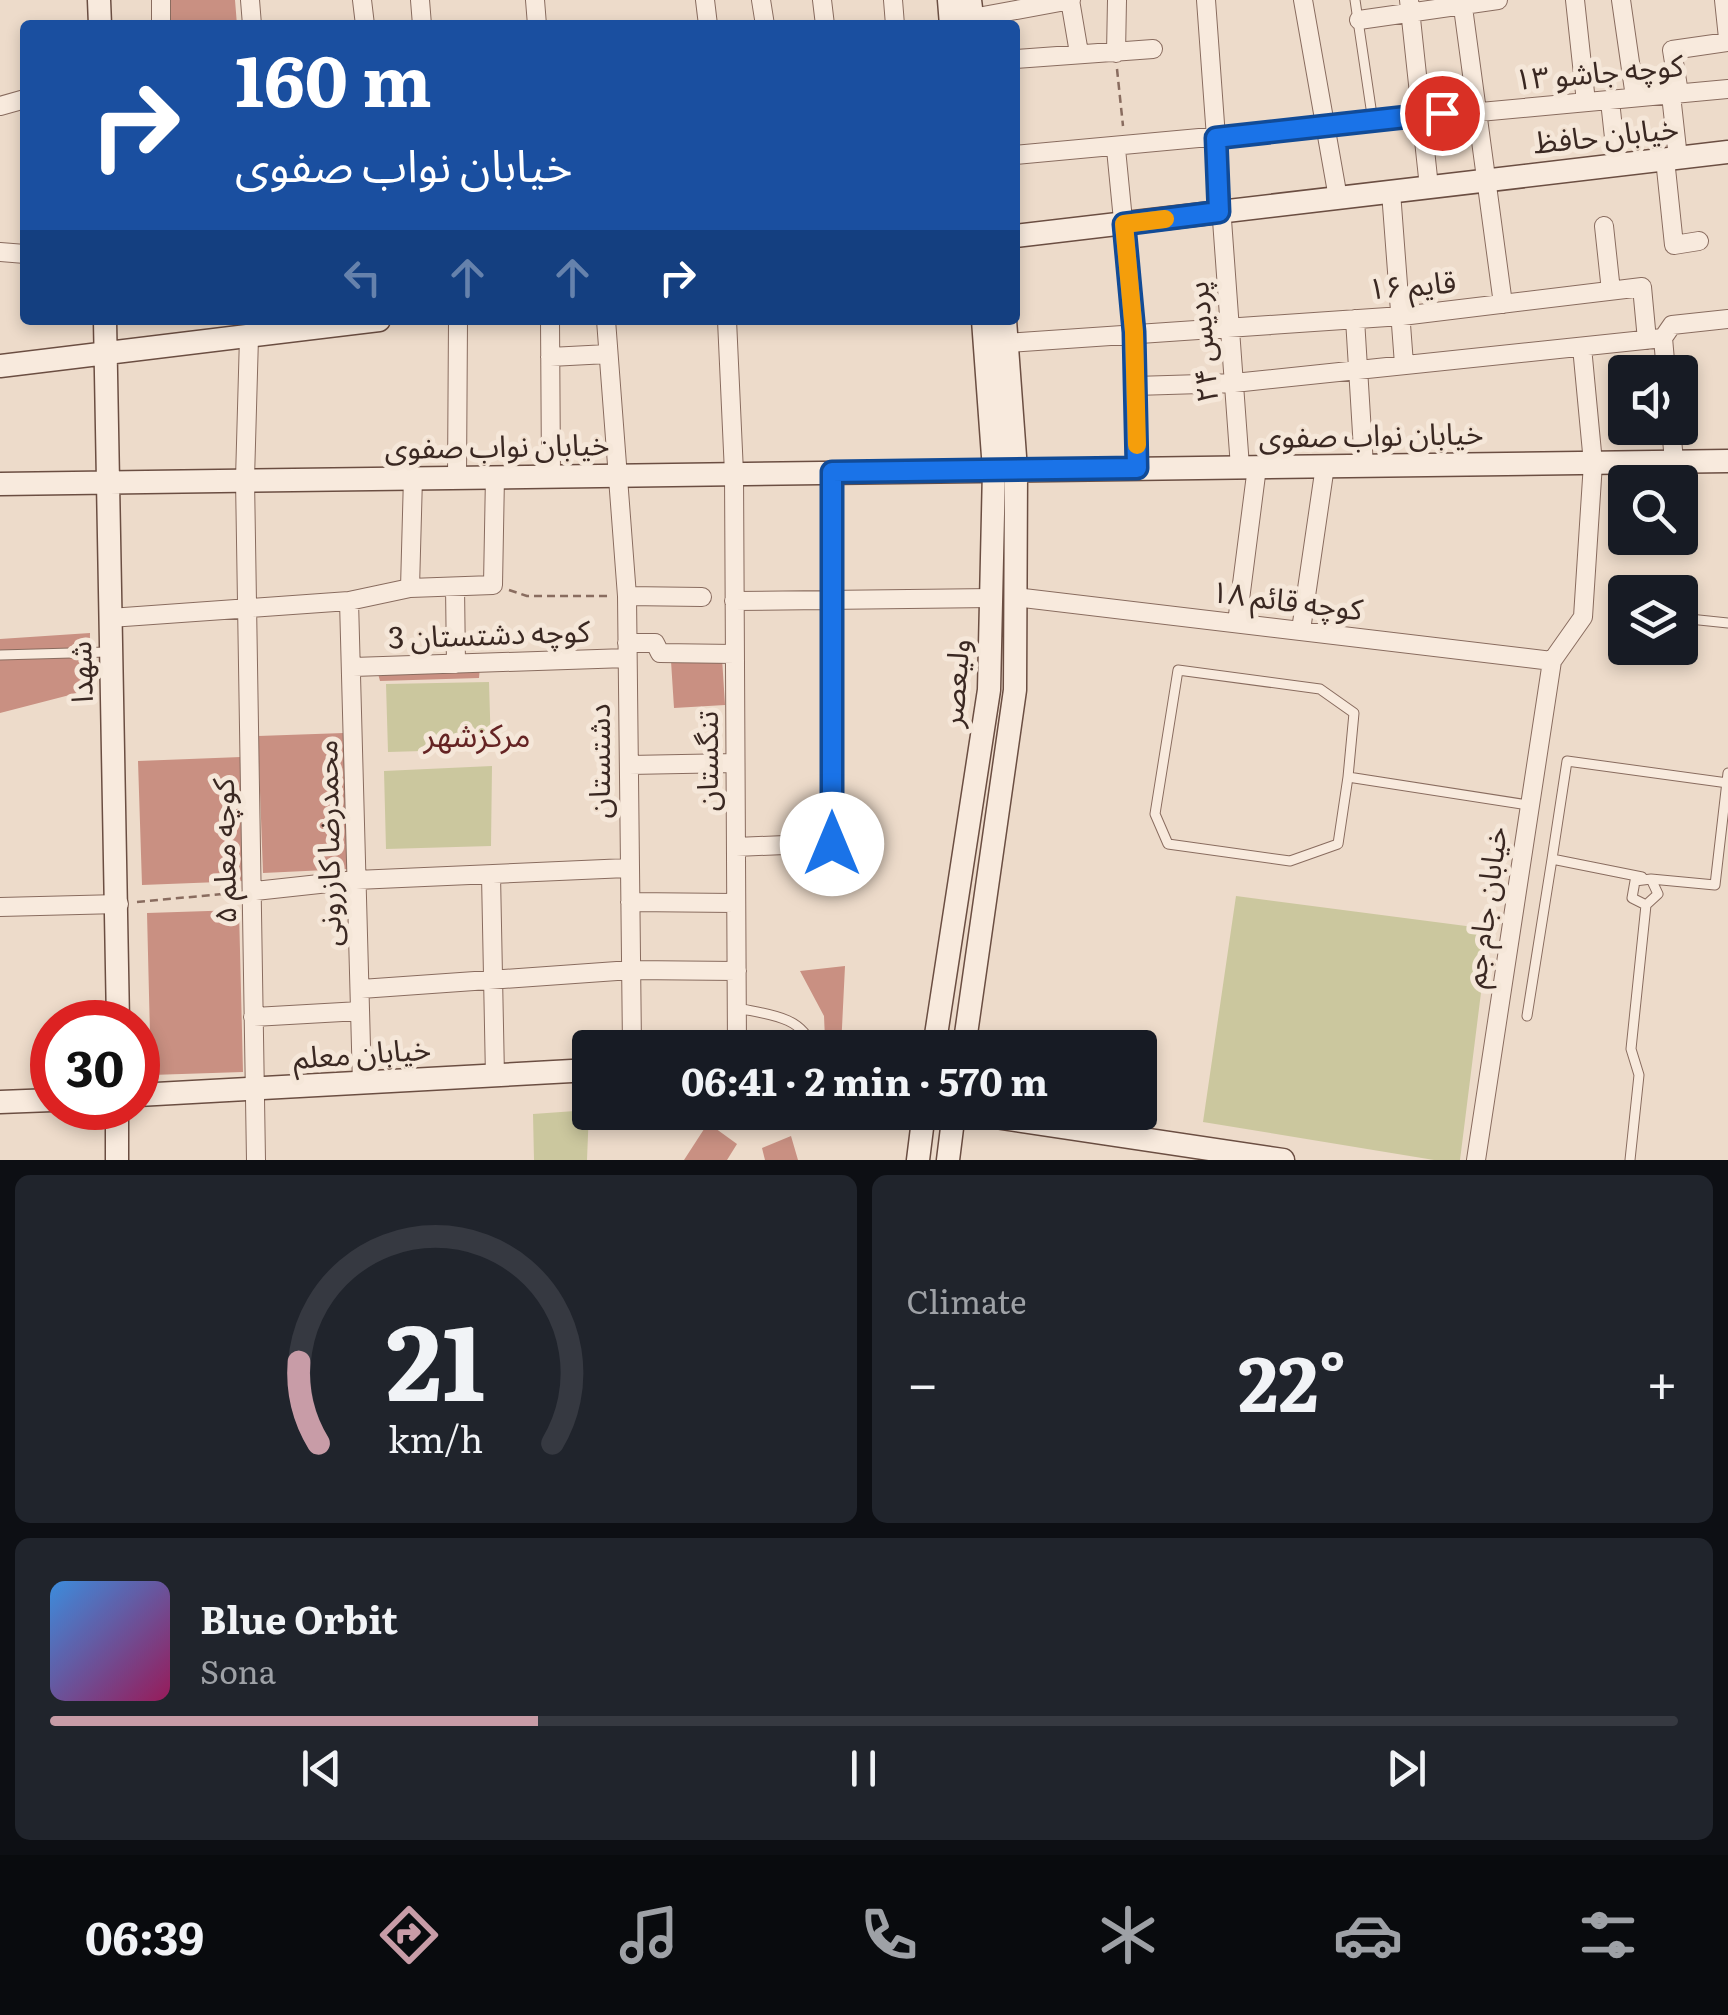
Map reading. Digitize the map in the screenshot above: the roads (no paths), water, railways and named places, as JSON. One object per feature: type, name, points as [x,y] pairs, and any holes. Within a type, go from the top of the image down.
[{"type":"street","points":[[949,0],[967,17],[1070,0],[1079,54]]},
{"type":"street","points":[[1116,53],[1117,0]]},
{"type":"street","name":"پردیس ۲۴","points":[[1206,0],[1234,382],[1248,467],[1237,623]]},
{"type":"street","points":[[1303,0],[1338,198]]},
{"type":"street","points":[[1358,20],[1409,6],[1498,0]]},
{"type":"street","points":[[1574,0],[1586,102]]},
{"type":"street","points":[[1620,0],[1635,98]]},
{"type":"street","points":[[1698,241],[1674,245],[1672,50],[1728,40],[1724,0]]},
{"type":"street","points":[[1462,3],[1502,304]]},
{"type":"street","points":[[1409,6],[1429,187]]},
{"type":"street","points":[[1020,59],[1153,49]]},
{"type":"street","name":"کوچه جاشو ۱۳","points":[[1020,155],[1728,89]]},
{"type":"street","points":[[1610,101],[1617,165]]},
{"type":"street","points":[[1121,148],[1134,332],[1137,468]]},
{"type":"street","name":"خیابان حافظ","points":[[1020,235],[1728,152]]},
{"type":"street","points":[[1391,192],[1404,364]]},
{"type":"street","points":[[1604,226],[1611,291],[1642,287],[1660,355]]},
{"type":"street","name":"قایم ۱۶","points":[[1006,332],[1134,332],[1402,316],[1611,291]]},
{"type":"street","points":[[1355,318],[1364,466]]},
{"type":"street","points":[[1136,386],[1234,382],[1655,339],[1672,325],[1728,319]]},
{"type":"street","name":"شهدا","points":[[105,325],[118,1000]]},
{"type":"street","points":[[0,366],[341,325]]},
{"type":"street","points":[[457,477],[458,325]]},
{"type":"street","points":[[550,325],[551,474]]},
{"type":"street","name":"دشتستان","points":[[606,325],[627,596],[632,1030]]},
{"type":"street","name":"تنگستان","points":[[728,325],[734,473],[737,1030]]},
{"type":"street","name":"ولیعصر","points":[[985,325],[1005,470]]},
{"type":"street","name":"ولیعصر","points":[[967,1030],[1014,690],[1003,597],[1006,332]]},
{"type":"street","name":"کوچه معلم ۵","points":[[249,337],[245,479],[255,891],[256,1160]]},
{"type":"street","points":[[1552,661],[1583,616],[1593,462],[1582,347]]},
{"type":"street","points":[[550,356],[608,354]]},
{"type":"street","points":[[1673,445],[1674,461]]},
{"type":"street","name":"خیابان نواب صفوی","points":[[0,484],[1728,460]]},
{"type":"street","points":[[1301,630],[1325,466]]},
{"type":"street","points":[[736,847],[832,844],[832,472]]},
{"type":"street","points":[[110,618],[350,601],[410,588],[493,585],[495,476]]},
{"type":"street","points":[[410,588],[413,478]]},
{"type":"street","points":[[455,586],[456,664]]},
{"type":"street","points":[[627,596],[702,597]]},
{"type":"street","name":"ولیعصر","points":[[937,1030],[1003,597]]},
{"type":"street","name":"کوچه قائم ۱۸","points":[[734,601],[1003,597],[1552,661]]},
{"type":"street","name":"محمدرضا کازرونی","points":[[350,601],[362,1084]]},
{"type":"street","name":"کوچه دشتستان 3","points":[[353,667],[628,651],[655,643],[660,653],[735,654]]},
{"type":"street","name":"خیابان جام جم","points":[[1476,1160],[1552,661]]},
{"type":"street","points":[[629,766],[735,762]]},
{"type":"street","points":[[977,770],[1003,774]]},
{"type":"street","points":[[255,891],[356,880],[627,868]]},
{"type":"street","points":[[491,875],[495,1077]]},
{"type":"street","points":[[630,902],[735,903]]},
{"type":"street","points":[[0,907],[119,904]]},
{"type":"street","points":[[361,989],[631,970],[736,971]]},
{"type":"street","points":[[253,1017],[360,1011]]},
{"type":"street","name":"خیابان معلم","points":[[160,1095],[572,1071]]},
{"type":"street","points":[[0,1102],[30,1101]]},
{"type":"street","points":[[117,1160],[118,1130]]},
{"type":"street","points":[[918,1160],[922,1130]]},
{"type":"street","points":[[948,1160],[952,1130]]},
{"type":"street","points":[[1082,1130],[1283,1160]]},
{"type":"lane","points":[[1355,0],[1372,122]]},
{"type":"lane","points":[[1698,620],[1728,623]]},
{"type":"lane","points":[[0,655],[110,652]]},
{"type":"lane","points":[[1178,670],[1320,689],[1354,713],[1348,778],[1338,844],[1322,850],[1290,861],[1168,844],[1155,814],[1178,670]]},
{"type":"lane","points":[[1527,1016],[1567,761],[1727,783]]},
{"type":"lane","points":[[1715,885],[1728,773]]},
{"type":"lane","points":[[1348,778],[1528,806]]},
{"type":"lane","points":[[1552,859],[1647,878],[1728,887]]},
{"type":"lane","points":[[1630,1160],[1639,1076],[1631,1049],[1646,905],[1658,894],[1647,878]]},
{"type":"lane","points":[[1646,905],[1632,898],[1634,881],[1647,878]]},
{"type":"lane","points":[[737,1008],[777,1016],[799,1030]]},
{"type":"district","name":"مرکزشهر","points":[[477,736]]}]
